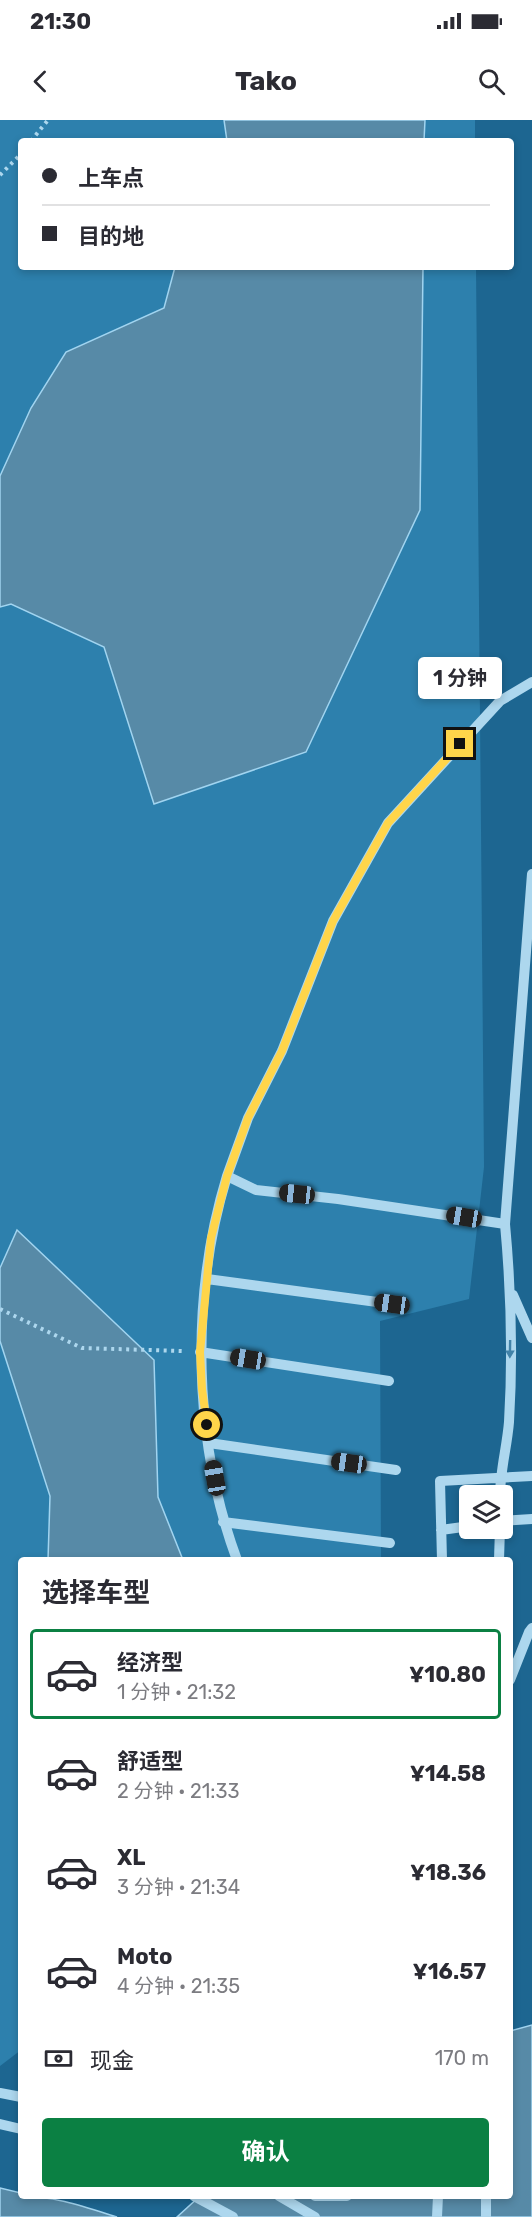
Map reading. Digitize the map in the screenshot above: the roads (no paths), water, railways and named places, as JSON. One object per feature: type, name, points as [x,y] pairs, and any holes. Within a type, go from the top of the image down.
[{"type":"street","points":[[236,1557],[223,1522],[209,1443],[200,1352],[211,1238],[227,1176],[248,1118],[282,1051],[333,921],[388,823],[500,701],[532,682]]},
{"type":"street","points":[[500,1485],[508,1424],[511,1290],[506,1224],[532,874]]},
{"type":"street","points":[[227,1176],[256,1190],[338,1199],[506,1224]]},
{"type":"street","points":[[207,1279],[392,1304]]},
{"type":"street","points":[[511,1290],[532,1338]]},
{"type":"street","points":[[200,1352],[389,1381]]},
{"type":"street","points":[[209,1443],[396,1470]]},
{"type":"street","points":[[442,1557],[441,1481],[532,1476]]},
{"type":"street","points":[[513,1520],[532,1519]]},
{"type":"street","points":[[223,1522],[390,1543]]},
{"type":"street","points":[[441,1530],[459,1528]]},
{"type":"street","points":[[500,1539],[500,1557]]},
{"type":"street","points":[[513,1672],[532,1628]]},
{"type":"street","points":[[0,2093],[18,2096]]},
{"type":"street","points":[[0,2124],[18,2128]]},
{"type":"street","points":[[200,2199],[233,2217]]},
{"type":"street","points":[[284,2199],[315,2217]]},
{"type":"street","points":[[437,2217],[438,2199]]},
{"type":"street","points":[[486,2199],[486,2217]]}]
